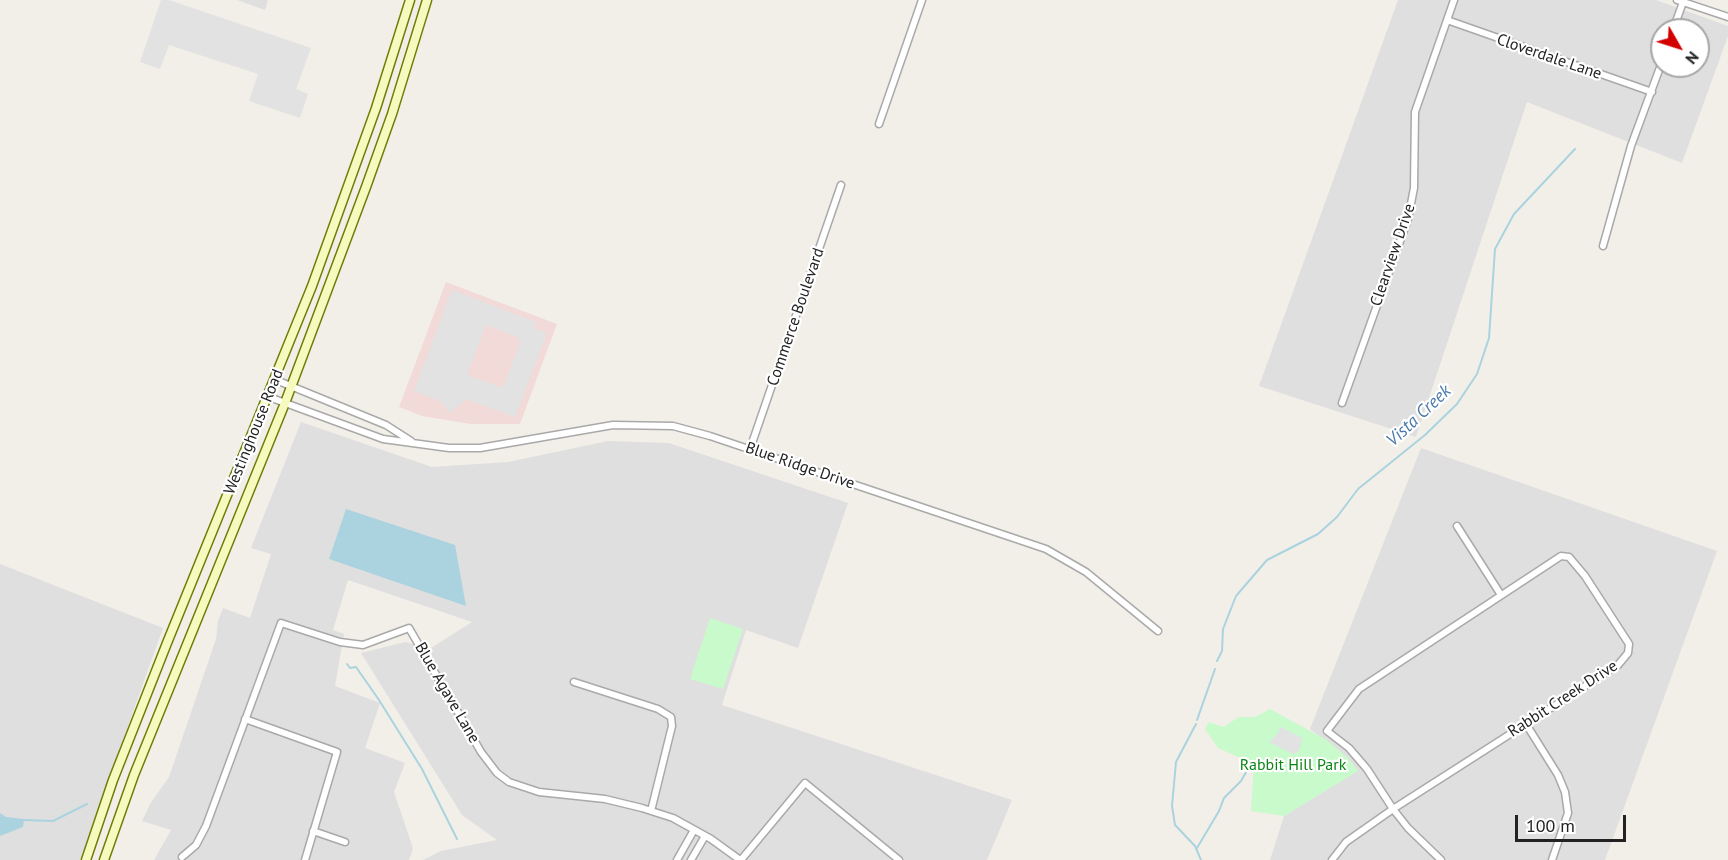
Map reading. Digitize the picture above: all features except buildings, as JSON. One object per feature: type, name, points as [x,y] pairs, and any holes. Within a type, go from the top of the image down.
[{"type":"main road","name":"Westinghouse Road","points":[[86,860],[113,780],[276,380],[376,108],[410,0]]},
{"type":"main road","name":"Westinghouse Road","points":[[105,860],[134,775],[292,386],[393,114],[427,0]]},
{"type":"street","points":[[879,124],[922,0]]},
{"type":"street","name":"Clearview Drive","points":[[1342,403],[1408,219],[1414,188],[1415,112],[1454,0]]},
{"type":"street","points":[[1676,18],[1680,1],[1728,17]]},
{"type":"street","name":"Cloverdale Lane","points":[[1447,20],[1652,92]]},
{"type":"street","points":[[1603,246],[1631,146],[1657,78]]},
{"type":"street","name":"Commerce Boulevard","points":[[750,449],[841,185]]},
{"type":"street","name":"Blue Ridge Drive","points":[[276,380],[386,425],[411,441]]},
{"type":"street","name":"Blue Ridge Drive","points":[[269,397],[383,439],[411,441],[427,446],[480,448],[589,427],[634,423],[673,426],[750,449],[1046,549],[1086,572],[1158,631]]},
{"type":"street","points":[[1457,526],[1501,595]]},
{"type":"street","name":"Rabbit Creek Drive","points":[[1332,860],[1346,842],[1393,809],[1618,665],[1628,653],[1629,644],[1585,576],[1569,557],[1561,556],[1359,689],[1327,731],[1349,748],[1367,769],[1393,809]]},
{"type":"street","name":"Blue Agave Lane","points":[[182,857],[196,844],[206,826],[281,624],[340,642],[363,645],[409,628],[481,752],[497,773],[524,788],[604,799],[673,818],[740,860]]},
{"type":"street","points":[[574,682],[658,710],[671,717],[672,726],[651,811]]},
{"type":"street","points":[[245,719],[337,752],[305,860]]},
{"type":"street","points":[[1526,724],[1558,775],[1565,792],[1568,813],[1552,860]]},
{"type":"street","points":[[740,860],[805,783],[899,860]]},
{"type":"street","points":[[1393,809],[1408,828],[1441,860]]},
{"type":"street","points":[[677,860],[694,830]]},
{"type":"street","points":[[313,831],[345,842]]},
{"type":"street","points":[[691,860],[705,836]]},
{"type":"shaded area","points":[[161,0],[169,0],[311,48],[296,89],[308,94],[300,118],[249,101],[258,74],[169,45],[160,69],[140,62]]},
{"type":"shaded area","points":[[237,0],[268,0],[265,10]]},
{"type":"shaded area","points":[[1398,0],[1656,0],[1706,18],[1650,18],[1650,78],[1710,78],[1710,20],[1728,26],[1728,36],[1682,163],[1527,102],[1416,437],[1259,386]]},
{"type":"shaded area","points":[[446,282],[557,324],[520,424],[471,424],[422,416],[399,407]]},
{"type":"shaded area","points":[[452,290],[536,322],[534,328],[547,333],[515,417],[466,399],[450,413],[440,401],[414,391]],"holes":[[[486,325],[518,337],[520,343],[503,388],[467,375]]]},
{"type":"shaded area","points":[[301,422],[432,467],[508,462],[608,441],[669,443],[848,503],[798,648],[746,630],[722,705],[1012,800],[987,860],[423,860],[441,851],[497,840],[462,815],[361,653],[405,642],[431,648],[472,622],[348,580],[333,630],[344,634],[335,686],[380,703],[365,748],[405,763],[394,792],[413,848],[409,860],[154,860],[171,830],[142,821],[150,804],[169,777],[216,639],[218,621],[223,608],[250,618],[271,554],[251,548]]},
{"type":"shaded area","points":[[1421,448],[1717,551],[1605,860],[1270,860],[1284,816],[1357,771],[1348,758],[1310,729]]},
{"type":"shaded area","points":[[0,564],[163,628],[80,860],[0,860]]},
{"type":"shaded area","points":[[1279,726],[1302,738],[1299,751],[1293,754],[1269,742],[1279,732]]},
{"type":"green space","points":[[710,618],[743,629],[723,689],[690,679]]},
{"type":"green space","name":"Rabbit Hill Park","points":[[1270,709],[1327,740],[1348,758],[1358,771],[1284,816],[1251,811],[1254,764],[1218,748],[1205,729],[1209,722],[1223,727],[1239,717],[1255,717]]},
{"type":"water","points":[[346,509],[455,545],[466,606],[329,559]]},
{"type":"water","points":[[0,813],[6,817],[24,819],[23,827],[0,836]]},
{"type":"waterway","name":"Vista Creek","points":[[1217,661],[1222,651],[1223,629],[1236,596],[1267,560],[1318,534],[1337,517],[1358,489],[1425,435],[1457,404],[1477,374],[1489,338],[1495,249],[1514,214],[1575,149]]},
{"type":"waterway","points":[[347,664],[350,668],[356,667],[379,700],[422,769],[457,839]]},
{"type":"waterway","name":"Vista Creek","points":[[1197,720],[1215,669]]},
{"type":"waterway","name":"Vista Creek","points":[[1196,724],[1176,762],[1172,806],[1175,825],[1195,846],[1201,860]]},
{"type":"waterway","points":[[1197,848],[1224,798],[1241,781],[1252,762]]},
{"type":"waterway","points":[[23,820],[53,821],[87,804]]}]
